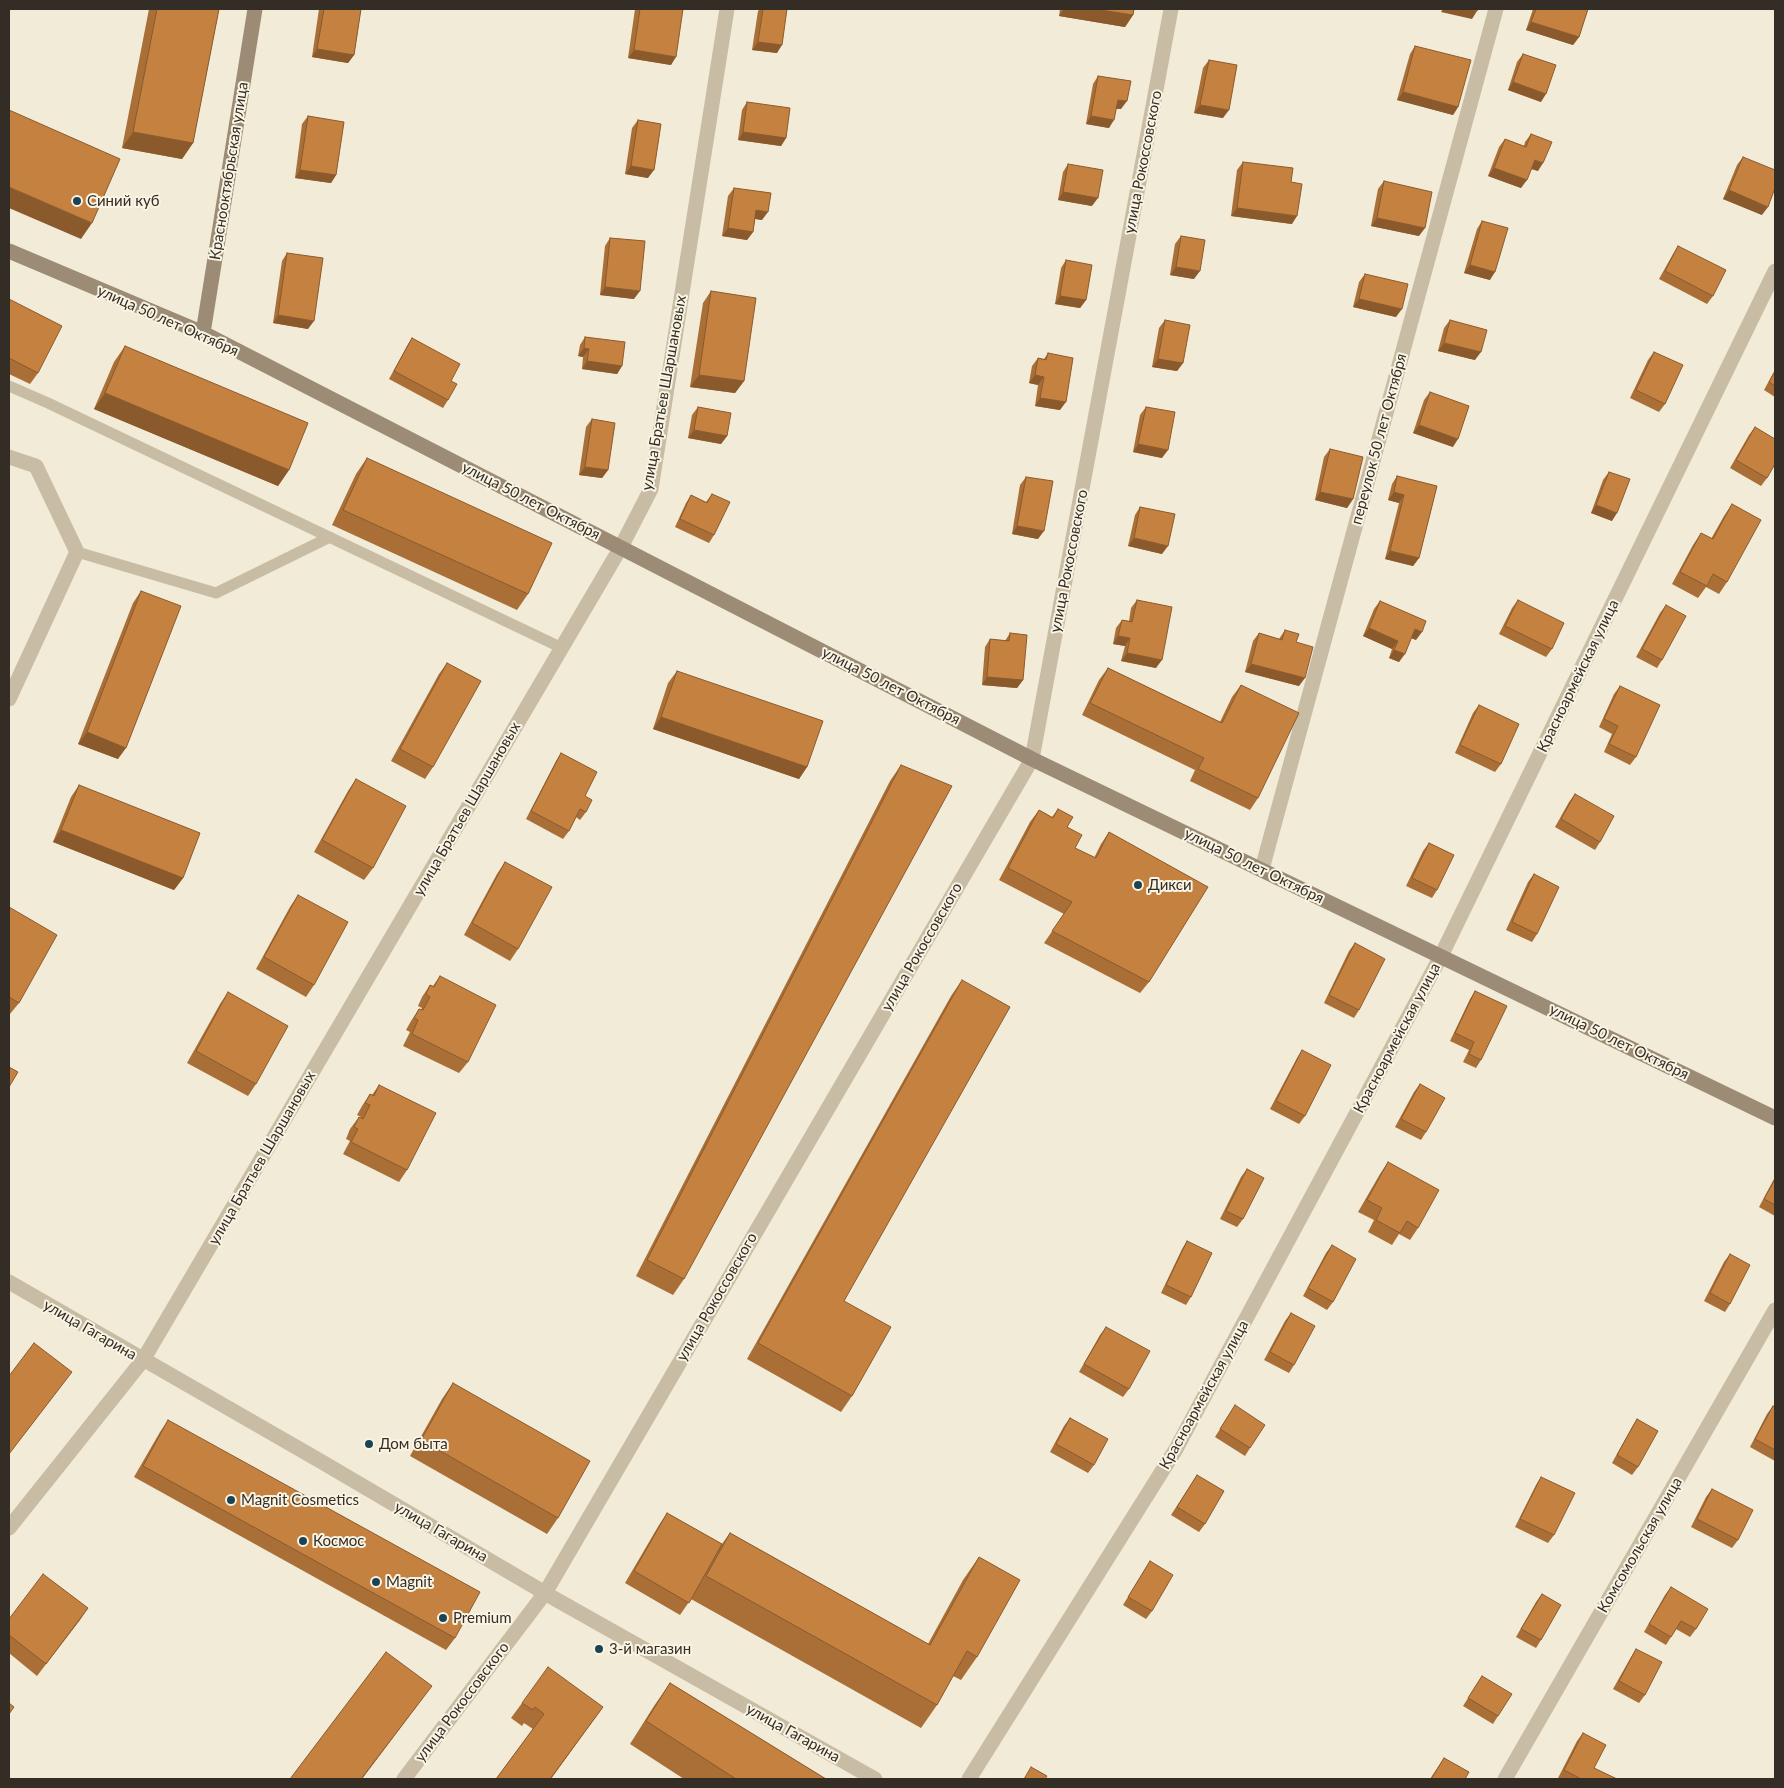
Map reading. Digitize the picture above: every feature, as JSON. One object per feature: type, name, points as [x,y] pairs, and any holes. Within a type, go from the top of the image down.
[{"type":"street","name":"Краснооктябрьская улица","points":[[203,333],[254,9]]},
{"type":"street","name":"улица Братьев Шаршановых","points":[[9,1528],[143,1360],[621,547],[651,488],[726,9]]},
{"type":"street","name":"улица Рокоссовского","points":[[404,1779],[544,1593],[1032,759],[1171,9]]},
{"type":"street","name":"переулок 50 лет Октября","points":[[1262,869],[1496,9]]},
{"type":"street","name":"улица 50 лет Октября","points":[[9,251],[203,333],[1032,759],[1775,1118]]},
{"type":"street","name":"Красноармейская улица","points":[[969,1779],[1176,1449],[1441,956],[1775,271]]},
{"type":"street","points":[[9,458],[36,466],[78,552],[9,699]]},
{"type":"street","name":"улица Гагарина","points":[[9,1282],[322,1462],[544,1593],[875,1779]]},
{"type":"street","name":"Комсомольская улица","points":[[1505,1779],[1775,1310]]},
{"type":"lane","points":[[9,386],[562,648]]},
{"type":"lane","points":[[78,552],[216,594],[330,537]]},
{"type":"building","points":[[157,9],[219,9],[193,143],[133,132]]},
{"type":"building","points":[[324,9],[361,9],[354,55],[317,49]]},
{"type":"building","points":[[640,9],[683,9],[676,57],[634,50]]},
{"type":"building","points":[[763,9],[787,9],[782,45],[758,42]]},
{"type":"building","points":[[1094,9],[1134,9],[1133,15]]},
{"type":"building","points":[[1536,9],[1588,9],[1579,37],[1531,22]]},
{"type":"building","points":[[1415,46],[1471,60],[1458,107],[1403,92]]},
{"type":"building","points":[[1523,54],[1556,65],[1546,94],[1513,82]]},
{"type":"building","points":[[1209,60],[1237,65],[1229,110],[1200,105]]},
{"type":"building","points":[[1098,76],[1131,81],[1127,101],[1118,100],[1114,120],[1091,116]]},
{"type":"building","points":[[747,102],[790,108],[786,138],[743,132]]},
{"type":"building","points":[[9,110],[120,159],[92,223],[9,187]]},
{"type":"building","points":[[308,116],[344,122],[336,175],[300,170]]},
{"type":"building","points":[[638,120],[661,124],[654,170],[631,166]]},
{"type":"building","points":[[1531,134],[1552,142],[1543,163],[1535,160],[1527,180],[1494,168],[1505,139],[1526,147]]},
{"type":"building","points":[[1743,157],[1775,170],[1775,188],[1768,207],[1729,190]]},
{"type":"building","points":[[1243,162],[1293,168],[1291,182],[1302,184],[1297,216],[1237,208]]},
{"type":"building","points":[[1068,164],[1103,170],[1098,198],[1063,192]]},
{"type":"building","points":[[1384,181],[1432,192],[1425,228],[1377,218]]},
{"type":"building","points":[[734,188],[771,193],[768,212],[756,210],[753,232],[728,228]]},
{"type":"building","points":[[1482,221],[1508,228],[1495,272],[1470,265]]},
{"type":"building","points":[[1181,236],[1205,240],[1200,271],[1176,267]]},
{"type":"building","points":[[610,238],[645,241],[640,291],[605,287]]},
{"type":"building","points":[[1678,246],[1726,270],[1713,296],[1665,271]]},
{"type":"building","points":[[287,253],[323,258],[314,321],[278,315]]},
{"type":"building","points":[[1066,260],[1092,265],[1086,300],[1060,296]]},
{"type":"building","points":[[1365,274],[1408,284],[1402,309],[1359,299]]},
{"type":"building","points":[[711,291],[756,298],[744,381],[699,375]]},
{"type":"building","points":[[9,299],[62,326],[38,373],[9,358]]},
{"type":"building","points":[[1165,320],[1190,325],[1183,363],[1158,359]]},
{"type":"building","points":[[1450,320],[1487,330],[1481,352],[1444,343]]},
{"type":"building","points":[[585,337],[625,342],[622,366],[587,361],[589,349],[584,348]]},
{"type":"building","points":[[412,338],[460,364],[451,381],[457,384],[448,400],[394,371]]},
{"type":"building","points":[[125,346],[308,423],[289,470],[105,393]]},
{"type":"building","points":[[1654,352],[1683,365],[1665,404],[1636,390]]},
{"type":"building","points":[[1048,353],[1073,358],[1066,402],[1040,398],[1044,377],[1035,375],[1038,358],[1046,360]]},
{"type":"building","points":[[1775,371],[1775,386],[1769,382]]},
{"type":"building","points":[[1430,392],[1469,406],[1458,439],[1419,425]]},
{"type":"building","points":[[698,407],[731,413],[727,436],[694,430]]},
{"type":"building","points":[[1146,407],[1175,412],[1168,450],[1138,444]]},
{"type":"building","points":[[592,419],[615,423],[608,470],[585,467]]},
{"type":"building","points":[[1755,427],[1775,439],[1775,464],[1767,478],[1736,460]]},
{"type":"building","points":[[1330,449],[1363,457],[1353,499],[1320,492]]},
{"type":"building","points":[[367,458],[552,543],[528,594],[343,510]]},
{"type":"building","points":[[1609,472],[1630,479],[1617,513],[1596,505]]},
{"type":"building","points":[[1397,476],[1437,486],[1419,558],[1390,551],[1404,495],[1394,492]]},
{"type":"building","points":[[1026,477],[1053,481],[1044,531],[1017,526]]},
{"type":"building","points":[[712,494],[730,502],[714,535],[680,519],[691,495],[707,503]]},
{"type":"building","points":[[1732,504],[1761,520],[1727,582],[1713,574],[1707,586],[1680,572],[1701,533],[1713,539]]},
{"type":"building","points":[[1140,507],[1175,514],[1168,546],[1134,538]]},
{"type":"building","points":[[141,591],[181,606],[126,748],[87,732]]},
{"type":"building","points":[[1137,600],[1172,607],[1162,660],[1127,653],[1130,638],[1118,636],[1122,620],[1132,622]]},
{"type":"building","points":[[1518,600],[1564,623],[1552,649],[1505,626]]},
{"type":"building","points":[[1380,601],[1426,621],[1422,632],[1415,629],[1405,654],[1394,650],[1398,641],[1369,628]]},
{"type":"building","points":[[1666,605],[1686,616],[1662,660],[1642,649]]},
{"type":"building","points":[[1285,630],[1299,634],[1296,642],[1313,647],[1305,678],[1251,664],[1259,633],[1282,640]]},
{"type":"building","points":[[1010,633],[1027,635],[1023,680],[987,677],[990,639],[1009,641]]},
{"type":"building","points":[[447,663],[481,681],[433,767],[400,749]]},
{"type":"building","points":[[1108,668],[1222,723],[1241,685],[1299,713],[1258,798],[1198,769],[1204,758],[1090,703]]},
{"type":"building","points":[[677,671],[823,721],[807,767],[661,717]]},
{"type":"building","points":[[1620,686],[1660,705],[1636,757],[1609,744],[1618,726],[1604,719]]},
{"type":"building","points":[[1479,705],[1519,724],[1501,764],[1460,745]]},
{"type":"building","points":[[561,753],[597,772],[585,796],[592,800],[586,812],[580,809],[569,831],[531,811]]},
{"type":"building","points":[[901,765],[952,786],[684,1279],[647,1260]]},
{"type":"building","points":[[356,779],[406,806],[373,868],[322,840]]},
{"type":"building","points":[[79,785],[200,833],[183,878],[61,830]]},
{"type":"building","points":[[1575,794],[1614,816],[1600,842],[1561,819]]},
{"type":"building","points":[[1058,809],[1073,817],[1067,827],[1082,835],[1075,848],[1096,858],[1109,832],[1208,887],[1149,982],[1052,931],[1072,902],[1008,868],[1039,810],[1053,818]]},
{"type":"building","points":[[1429,843],[1454,855],[1437,890],[1412,878]]},
{"type":"building","points":[[505,862],[552,887],[518,949],[472,923]]},
{"type":"building","points":[[1534,874],[1559,887],[1537,934],[1512,922]]},
{"type":"building","points":[[298,895],[348,922],[314,985],[264,957]]},
{"type":"building","points":[[9,907],[57,935],[19,1003],[9,997]]},
{"type":"building","points":[[1355,943],[1385,959],[1359,1010],[1329,995]]},
{"type":"building","points":[[440,976],[496,1005],[468,1062],[412,1034],[418,1020],[414,1018],[419,1009],[423,1010],[430,997],[426,994],[430,985],[434,987]]},
{"type":"building","points":[[962,980],[1010,1007],[844,1301],[891,1327],[852,1396],[758,1343]]},
{"type":"building","points":[[1475,991],[1507,1006],[1481,1060],[1469,1054],[1474,1042],[1455,1033]]},
{"type":"building","points":[[228,992],[288,1026],[256,1084],[196,1051]]},
{"type":"building","points":[[1302,1050],[1331,1065],[1305,1116],[1276,1101]]},
{"type":"building","points":[[9,1067],[18,1072],[9,1087]]},
{"type":"building","points":[[1420,1084],[1445,1098],[1426,1132],[1401,1119]]},
{"type":"building","points":[[379,1085],[436,1113],[407,1170],[351,1142],[358,1129],[354,1127],[359,1117],[363,1119],[370,1105],[365,1103],[370,1094],[374,1096]]},
{"type":"building","points":[[1388,1162],[1439,1190],[1418,1228],[1407,1221],[1400,1233],[1376,1220],[1382,1208],[1367,1200]]},
{"type":"building","points":[[1247,1169],[1264,1178],[1243,1219],[1226,1211]]},
{"type":"building","points":[[1775,1179],[1775,1205],[1764,1199]]},
{"type":"building","points":[[1187,1241],[1212,1253],[1191,1297],[1166,1285]]},
{"type":"building","points":[[1332,1245],[1356,1259],[1333,1302],[1308,1288]]},
{"type":"building","points":[[1730,1254],[1750,1265],[1730,1304],[1710,1293]]},
{"type":"building","points":[[1291,1313],[1315,1326],[1294,1365],[1270,1352]]},
{"type":"building","points":[[1106,1327],[1150,1351],[1129,1389],[1084,1364]]},
{"type":"building","points":[[34,1343],[72,1372],[9,1454],[9,1376]]},
{"type":"building","points":[[453,1383],[590,1461],[558,1518],[421,1440]]},
{"type":"building","points":[[1235,1405],[1265,1425],[1250,1448],[1220,1429]]},
{"type":"building","points":[[1773,1406],[1775,1407],[1775,1450],[1755,1439]]},
{"type":"building","points":[[1070,1418],[1108,1439],[1094,1465],[1056,1444]]},
{"type":"building","points":[[1637,1419],[1658,1431],[1638,1467],[1617,1455]]},
{"type":"building","name":"Космос","points":[[168,1420],[480,1592],[455,1638],[143,1466]]},
{"type":"building","points":[[1197,1475],[1224,1491],[1205,1524],[1177,1507]]},
{"type":"building","points":[[1541,1477],[1575,1493],[1554,1535],[1520,1519]]},
{"type":"building","points":[[1712,1489],[1753,1510],[1738,1540],[1697,1519]]},
{"type":"building","points":[[667,1513],[722,1544],[689,1603],[634,1571]]},
{"type":"building","points":[[730,1533],[930,1645],[979,1557],[1020,1580],[977,1657],[967,1651],[937,1705],[706,1576]]},
{"type":"building","points":[[1150,1561],[1173,1575],[1152,1611],[1128,1597]]},
{"type":"building","points":[[43,1574],[88,1608],[46,1664],[9,1635],[9,1619]]},
{"type":"building","points":[[1671,1587],[1708,1609],[1696,1629],[1681,1621],[1671,1637],[1649,1624]]},
{"type":"building","points":[[1542,1594],[1561,1605],[1541,1640],[1521,1629]]},
{"type":"building","points":[[1636,1649],[1662,1662],[1645,1695],[1619,1681]]},
{"type":"building","points":[[386,1652],[432,1686],[361,1779],[290,1779]]},
{"type":"building","points":[[548,1667],[603,1707],[550,1779],[496,1779],[544,1714],[535,1707],[533,1710],[522,1703]]},
{"type":"building","points":[[1482,1676],[1512,1694],[1498,1716],[1468,1698]]},
{"type":"building","points":[[670,1683],[826,1779],[736,1779],[646,1721]]},
{"type":"building","points":[[9,1703],[14,1707],[9,1714]]},
{"type":"building","points":[[1583,1733],[1606,1745],[1594,1768],[1617,1779],[1581,1779],[1564,1770]]},
{"type":"building","points":[[1444,1758],[1469,1772],[1465,1779],[1431,1779]]},
{"type":"building","points":[[1031,1767],[1047,1776],[1045,1779],[1024,1779]]},
{"type":"place","name":"Синий куб","points":[[77,201]]},
{"type":"place","name":"Дикси","points":[[1138,885]]},
{"type":"place","name":"Дом быта","points":[[369,1444]]},
{"type":"place","name":"Magnit Cosmetics","points":[[231,1500]]},
{"type":"place","name":"Космос","points":[[303,1541]]},
{"type":"place","name":"Magnit","points":[[376,1582]]},
{"type":"place","name":"Premium","points":[[443,1618]]},
{"type":"place","name":"3-й магазин","points":[[599,1649]]}]
